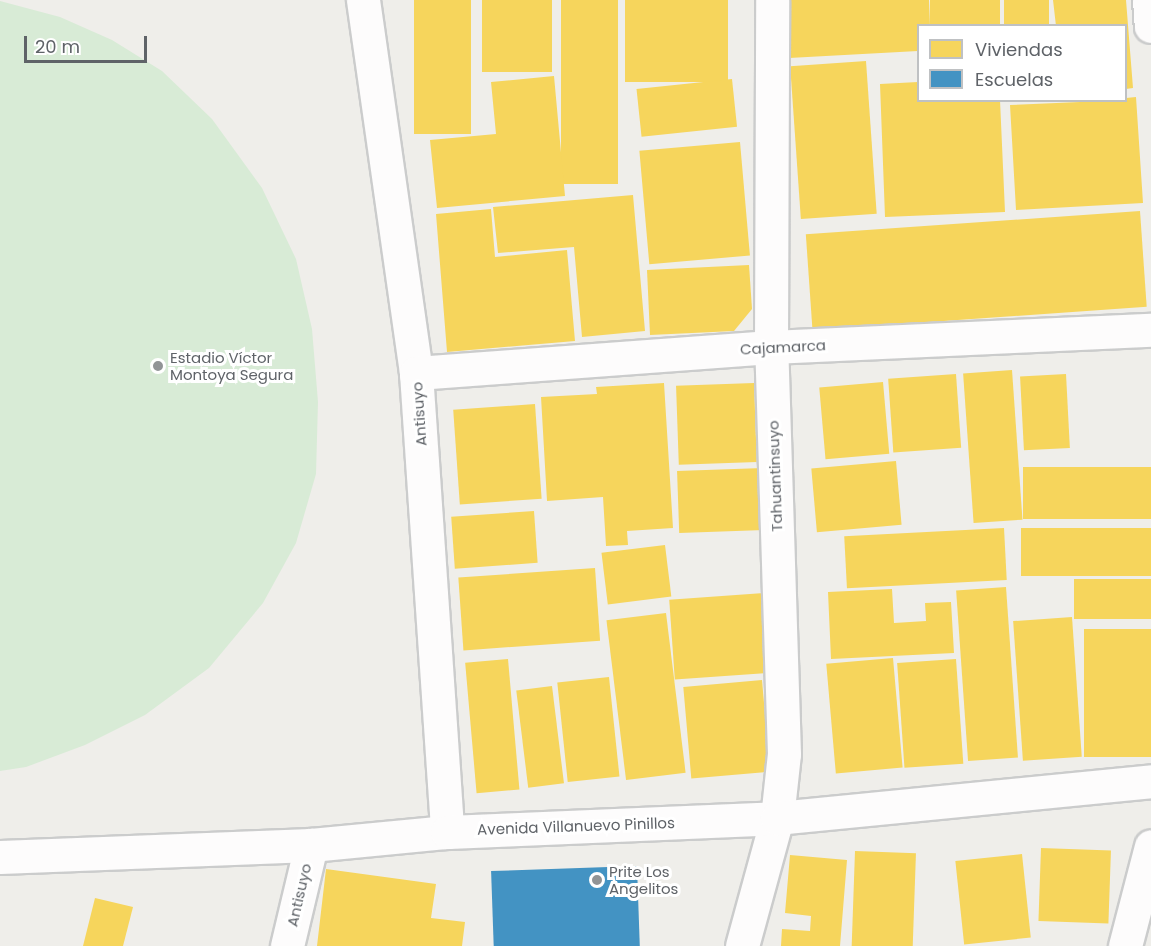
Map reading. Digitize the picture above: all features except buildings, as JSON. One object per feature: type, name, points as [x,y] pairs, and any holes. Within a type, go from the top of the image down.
[{"type":"street","name":"Antisuyo","points":[[363,0],[416,372],[447,832]]},
{"type":"street","name":"Tahuantinsuyo","points":[[742,946],[777,818],[784,754],[771,347],[772,0]]},
{"type":"street","points":[[1149,0],[1151,26]]},
{"type":"street","name":"Cajamarca","points":[[416,372],[771,347],[1151,330]]},
{"type":"street","name":"Avenida Villanuevo Pinillos","points":[[0,857],[311,844],[447,832],[777,818],[1151,781]]},
{"type":"street","name":"Antisuyo","points":[[287,946],[311,844]]},
{"type":"street","points":[[1125,946],[1151,846]]},
{"type":"green space","name":"Estadio Víctor Montoya Segura","points":[[0,1],[60,17],[112,40],[162,71],[212,119],[262,188],[296,259],[312,329],[318,402],[316,474],[296,543],[263,603],[209,668],[145,715],[85,745],[26,767],[0,771]]},
{"type":"place","name":"Estadio Víctor Montoya Segura","points":[[158,366]]},
{"type":"place","name":"Prite Los Angelitos","points":[[597,880]]}]
